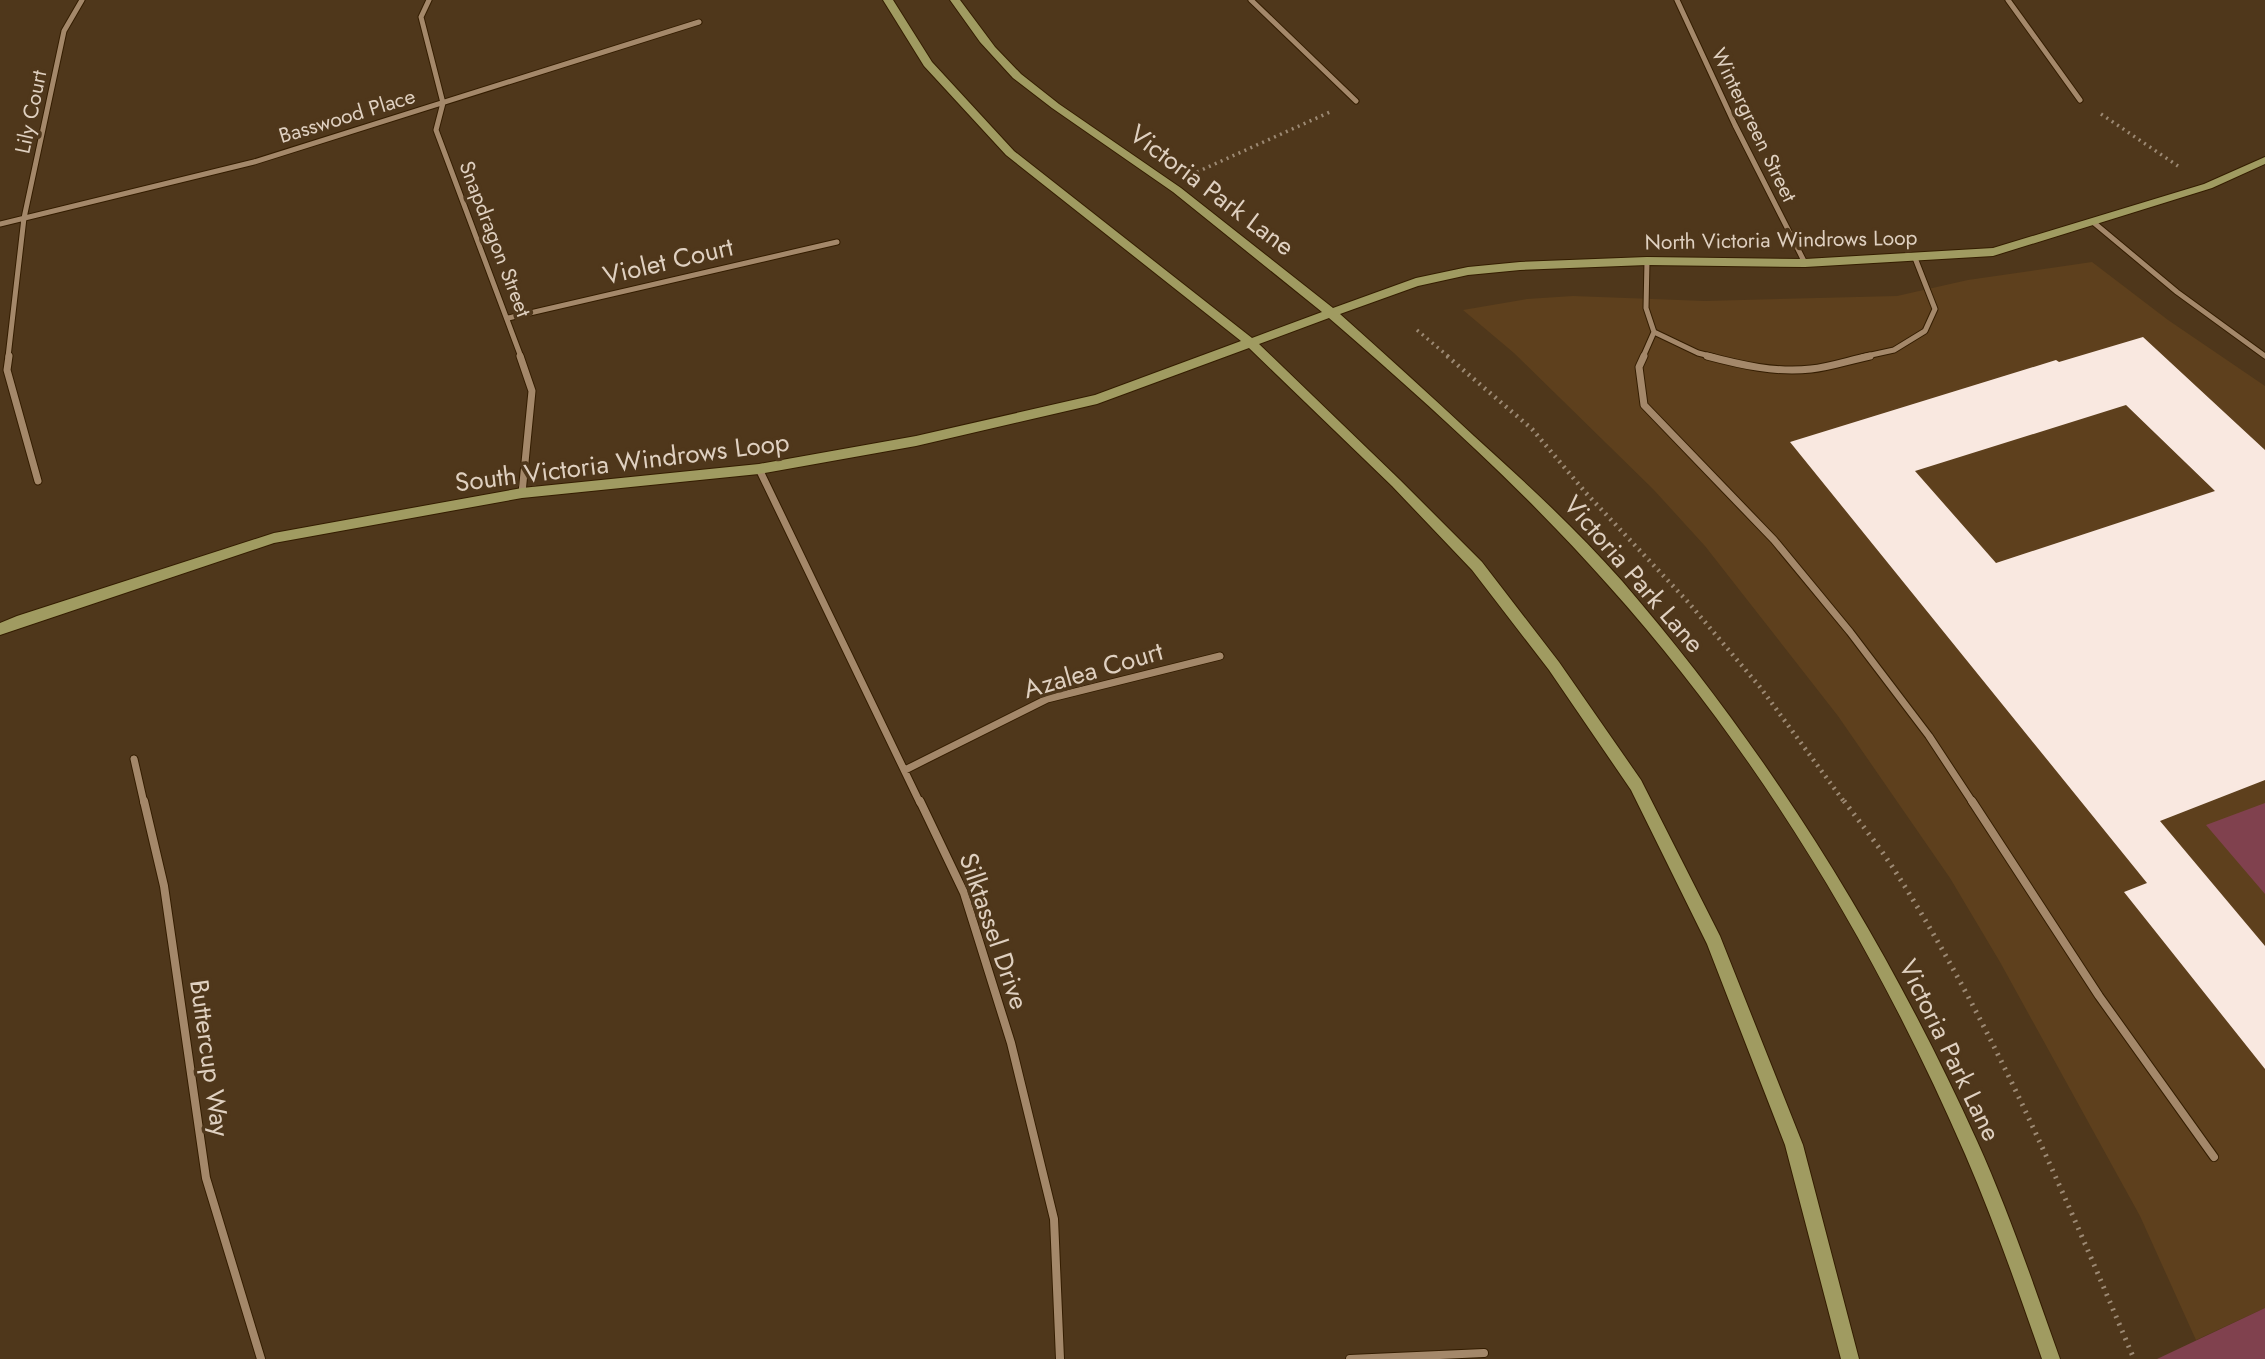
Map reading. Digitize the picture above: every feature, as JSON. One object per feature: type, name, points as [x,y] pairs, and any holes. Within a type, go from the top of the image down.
[{"type":"street","name":"Lily Court","points":[[38,481],[8,370],[24,218],[64,31],[82,0]]},
{"type":"street","name":"Snapdragon Street","points":[[429,0],[422,17],[443,103],[436,130],[508,318],[531,391],[522,493]]},
{"type":"street","points":[[888,0],[929,64],[1010,153],[1250,342],[1396,483],[1477,566],[1554,666],[1636,785],[1714,941],[1794,1145],[1850,1359]]},
{"type":"street","name":"Victoria Park Lane","points":[[954,0],[992,50],[1017,75],[1178,191],[1330,313],[1538,502],[1618,586],[1704,694],[1779,797],[1874,951],[1935,1069],[1988,1189],[2051,1359]]},
{"type":"street","points":[[1251,0],[1356,100]]},
{"type":"street","name":"Wintergreen Street","points":[[1677,0],[1735,125],[1805,263]]},
{"type":"street","points":[[2008,0],[2080,100]]},
{"type":"street","name":"Basswood Place","points":[[0,224],[254,162],[699,22]]},
{"type":"street","name":"North Victoria Windrows Loop","points":[[1250,342],[1416,282],[1468,271],[1520,265],[1647,261],[1805,263],[1993,252],[2208,186],[2265,160]]},
{"type":"street","points":[[2093,222],[2214,322],[2265,356]]},
{"type":"street","name":"Violet Court","points":[[508,318],[837,242]]},
{"type":"street","points":[[1654,332],[1698,353],[1738,364],[1778,370],[1811,369],[1894,349],[1925,331],[1935,309],[1915,257]]},
{"type":"street","points":[[1647,261],[1646,308],[1654,332],[1639,367],[1644,405],[1774,540],[1850,632],[1929,736],[2099,996],[2214,1157]]},
{"type":"street","name":"South Victoria Windrows Loop","points":[[0,629],[274,538],[522,493],[759,469],[916,441],[1097,399],[1250,342]]},
{"type":"street","name":"Silktassel Drive","points":[[759,469],[964,893],[1011,1043],[1054,1219],[1060,1359]]},
{"type":"street","name":"Azalea Court","points":[[905,770],[1047,699],[1220,656]]},
{"type":"street","name":"Buttercup Way","points":[[134,759],[164,886],[206,1178],[261,1359]]},
{"type":"street","points":[[1350,1359],[1484,1353]]},
{"type":"path","points":[[1197,173],[1356,100]]},
{"type":"path","points":[[2080,100],[2208,186]]},
{"type":"shaded area","points":[[2092,262],[2168,320],[2265,386],[2265,1308],[2196,1340],[2140,1216],[2000,962],[1950,878],[1838,716],[1705,546],[1653,489],[1514,353],[1463,310],[1527,299],[1573,296],[1705,301],[1897,296],[1968,280]]},
{"type":"shaded area","points":[[2265,803],[2265,894],[2206,825]]},
{"type":"shaded area","points":[[2265,1308],[2265,1359],[2157,1359]]},
{"type":"building","points":[[2143,337],[2265,450],[2265,780],[2160,821],[2265,946],[2265,1069],[2124,892],[2147,883],[1790,442],[2056,360],[2059,362]],"holes":[[[2126,405],[2215,491],[1996,563],[1915,471]]]}]
